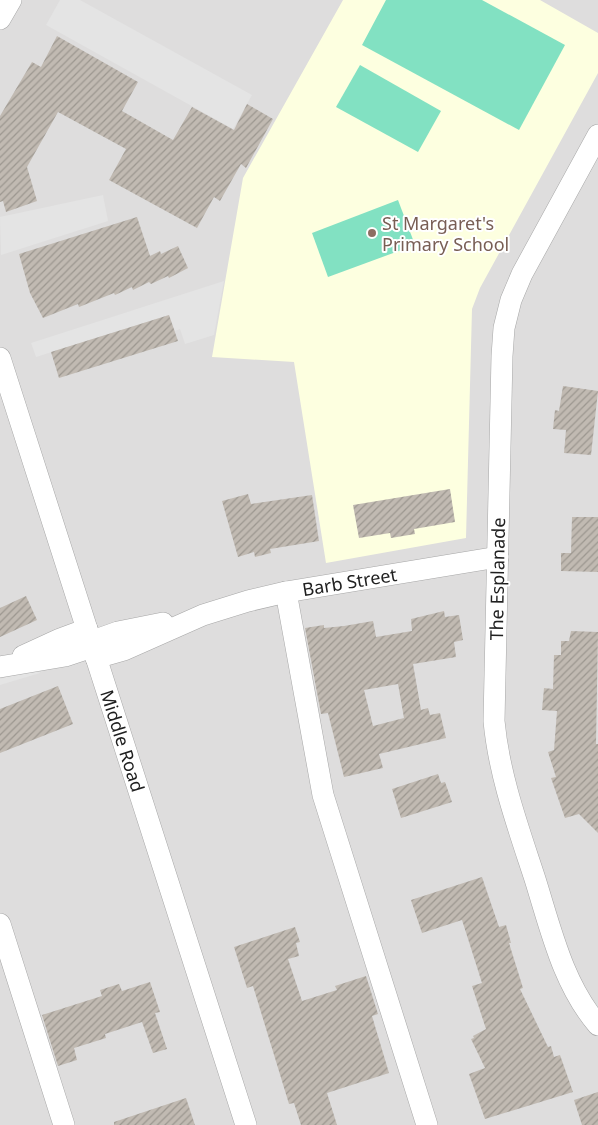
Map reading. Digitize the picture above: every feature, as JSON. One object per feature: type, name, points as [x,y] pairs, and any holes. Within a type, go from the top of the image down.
[{"type":"street","points":[[0,19],[10,0]]},
{"type":"street","name":"The Esplanade","points":[[598,135],[522,274],[509,309],[502,356],[494,721],[497,753],[561,959],[572,987],[598,1025]]},
{"type":"street","name":"Middle Road","points":[[0,358],[246,1125]]},
{"type":"street","name":"Barb Street","points":[[0,667],[60,639],[124,650],[203,615],[248,601],[286,592],[498,557]]},
{"type":"street","points":[[286,592],[323,795],[427,1125]]},
{"type":"street","points":[[0,924],[64,1125]]},
{"type":"shaded area","points":[[0,0],[598,0],[598,1125],[0,1125]]},
{"type":"shaded area","points":[[60,0],[80,0],[252,95],[233,129],[46,25]]},
{"type":"shaded area","name":"St Margaret's Primary School","points":[[343,0],[540,0],[598,33],[598,73],[480,288],[472,309],[466,538],[326,563],[294,362],[212,357],[243,178]]},
{"type":"shaded area","points":[[103,195],[108,221],[1,255],[0,217]]},
{"type":"shaded area","points":[[224,281],[214,335],[185,344],[180,329],[175,331],[169,315],[36,357],[31,343]]},
{"type":"shaded area","points":[[38,667],[40,673],[0,685],[0,679]]},
{"type":"green space","points":[[386,0],[482,0],[565,45],[519,130],[362,45]]},
{"type":"green space","points":[[360,65],[441,111],[418,152],[336,107]]},
{"type":"green space","points":[[398,200],[415,245],[328,277],[312,233]]},
{"type":"building","points":[[57,36],[138,82],[122,111],[173,140],[192,107],[234,130],[247,104],[273,119],[246,168],[241,164],[220,201],[214,197],[197,228],[109,180],[126,149],[58,112],[27,167],[37,201],[6,212],[3,201],[0,202],[0,116],[32,62],[41,67]]},
{"type":"building","points":[[137,217],[150,256],[160,251],[161,254],[178,246],[188,268],[169,278],[168,276],[151,284],[149,282],[133,290],[132,287],[79,307],[78,304],[43,318],[30,293],[19,254]]},
{"type":"building","points":[[169,315],[178,341],[59,378],[51,352]]},
{"type":"building","points":[[563,386],[598,391],[591,455],[564,453],[566,430],[553,429],[555,410],[559,411]]},
{"type":"building","points":[[450,489],[455,522],[414,529],[415,534],[391,538],[390,533],[359,538],[353,505]]},
{"type":"building","points":[[248,494],[251,504],[312,495],[319,541],[270,549],[271,553],[255,557],[254,552],[238,557],[222,501]]},
{"type":"building","points":[[572,517],[598,517],[598,572],[561,571],[561,553],[571,553]]},
{"type":"building","points":[[26,596],[37,620],[0,637],[0,608]]},
{"type":"building","points":[[444,611],[445,617],[459,615],[463,640],[454,642],[456,657],[413,664],[421,710],[428,708],[430,715],[440,713],[446,738],[379,754],[383,768],[344,777],[328,713],[321,714],[305,628],[324,625],[324,628],[344,626],[373,621],[376,637],[412,631],[411,619]],"holes":[[[398,684],[404,718],[373,726],[364,690]]]},
{"type":"building","points":[[571,631],[598,632],[596,744],[598,744],[598,833],[579,814],[565,818],[551,778],[556,777],[548,752],[554,750],[557,711],[542,710],[544,688],[553,689],[554,655],[561,655],[561,641],[569,641]]},
{"type":"building","points":[[58,686],[73,724],[0,753],[0,709]]},
{"type":"building","points":[[438,774],[441,783],[445,782],[452,802],[401,818],[392,789]]},
{"type":"building","points":[[482,877],[499,927],[506,925],[511,943],[509,943],[523,988],[520,989],[548,1047],[551,1046],[554,1057],[560,1055],[573,1092],[485,1119],[469,1074],[485,1068],[471,1039],[486,1029],[472,986],[482,983],[462,920],[422,933],[411,900]]},
{"type":"building","points":[[295,927],[300,942],[296,943],[299,956],[288,959],[302,1001],[337,990],[335,986],[366,976],[378,1014],[372,1016],[389,1073],[327,1093],[337,1125],[301,1125],[294,1103],[289,1104],[253,986],[247,988],[234,947]]},
{"type":"building","points":[[150,982],[160,1012],[155,1013],[167,1049],[153,1053],[142,1022],[105,1034],[106,1038],[74,1048],[77,1060],[58,1066],[42,1015],[102,996],[100,990],[119,984],[122,991]]},
{"type":"building","points":[[598,1092],[598,1125],[582,1125],[574,1100]]},
{"type":"building","points":[[186,1098],[195,1125],[114,1125],[114,1122]]},
{"type":"place","name":"St Margaret's Primary School","points":[[372,233]]}]
